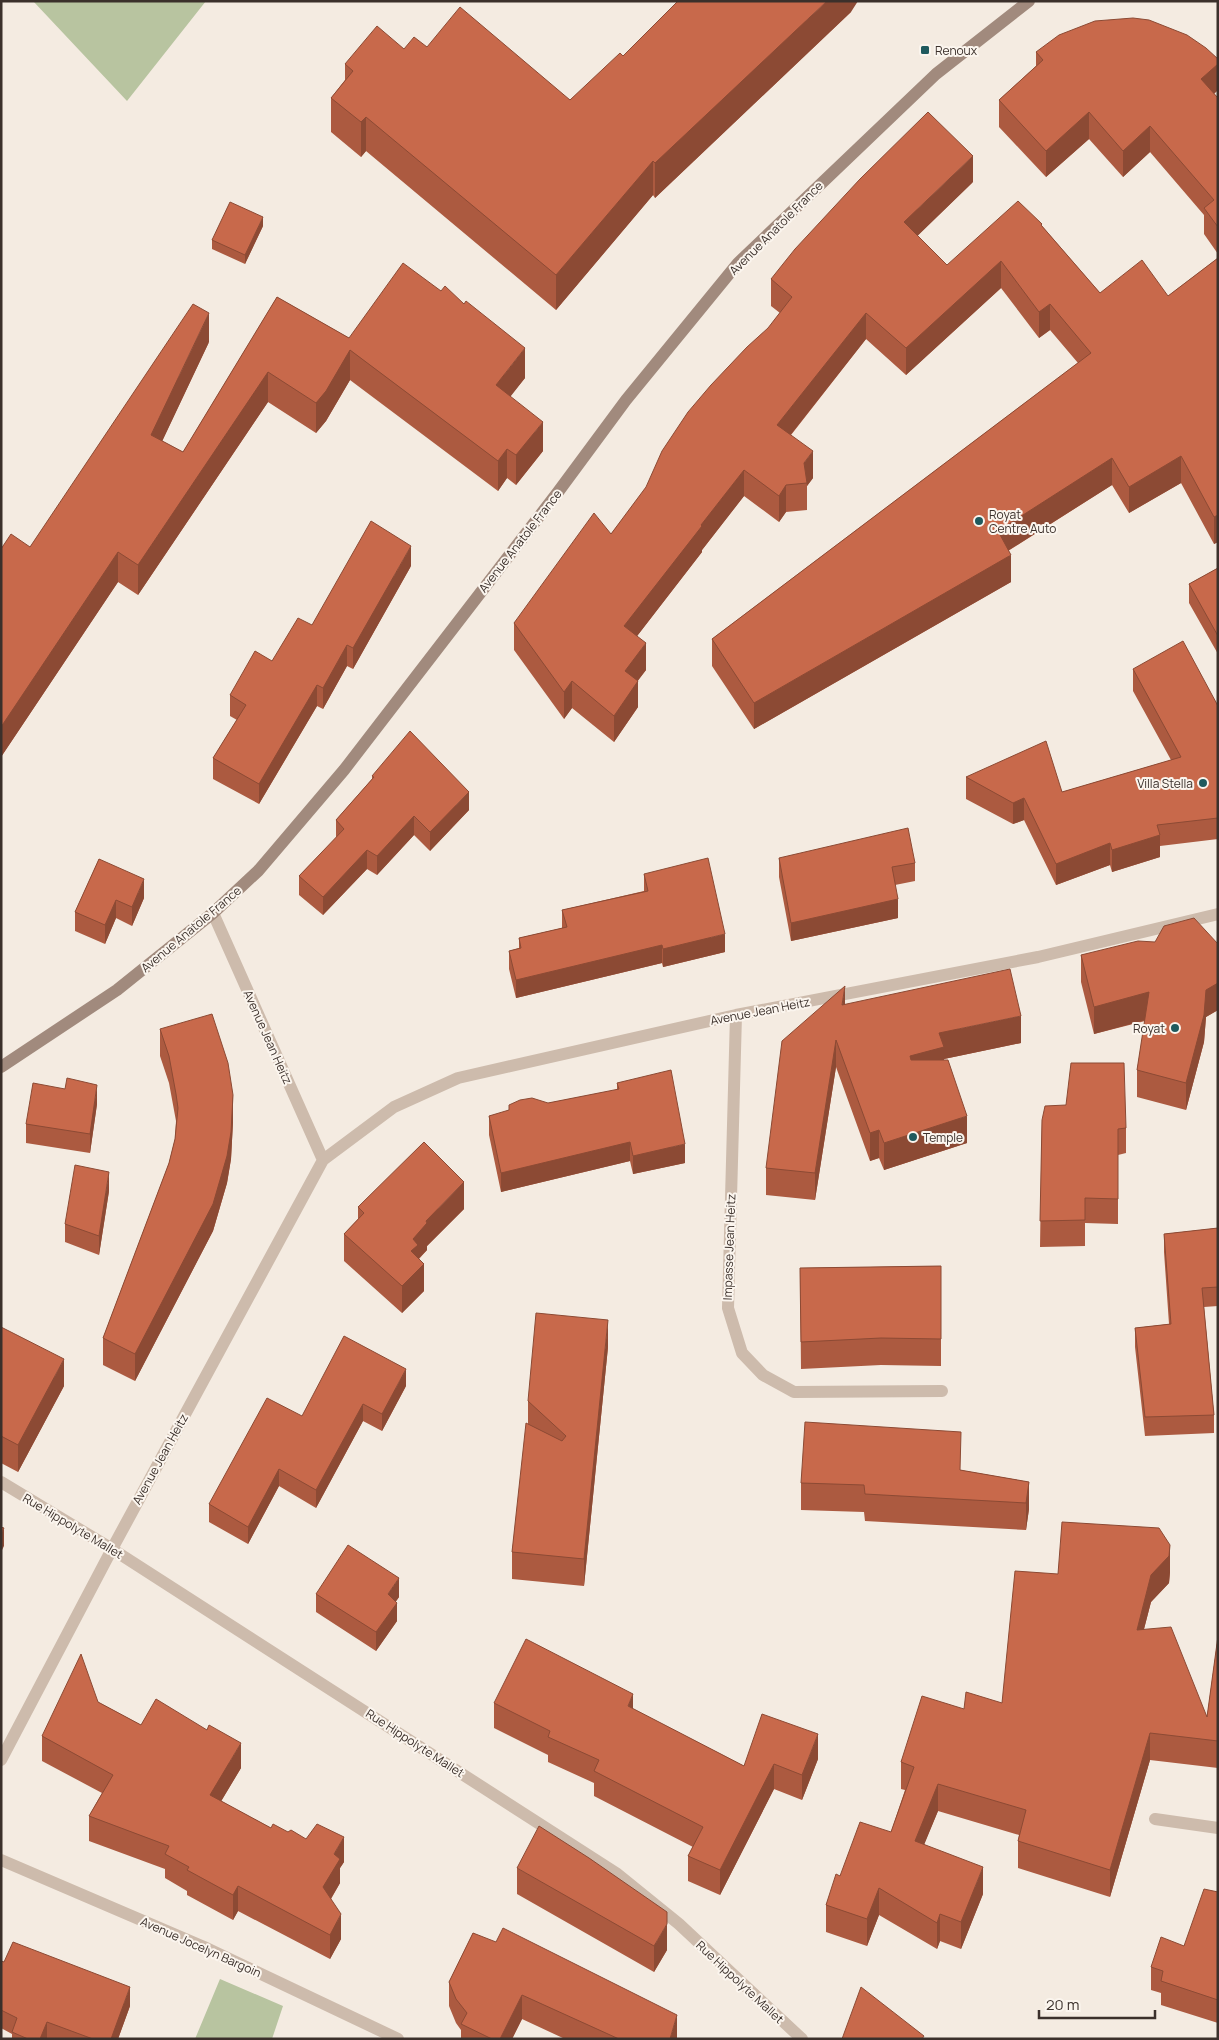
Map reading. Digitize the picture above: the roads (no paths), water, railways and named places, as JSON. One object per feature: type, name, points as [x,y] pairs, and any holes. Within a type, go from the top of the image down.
[{"type":"main road","name":"Avenue Anatole France","points":[[1,1067],[117,990],[213,913],[258,871],[344,770],[558,492],[626,400],[738,263],[936,74],[1029,1]]},
{"type":"street","name":"Avenue Jean Heitz","points":[[213,913],[323,1160]]},
{"type":"street","name":"Avenue Jean Heitz","points":[[1,1760],[112,1549],[323,1160],[394,1106],[458,1078],[736,1015],[1038,957],[1218,914]]},
{"type":"street","name":"Impasse Jean Heitz","points":[[736,1015],[728,1308],[742,1353],[763,1376],[794,1392],[942,1390]]},
{"type":"street","name":"Rue Hippolyte Mallet","points":[[1,1482],[112,1549],[616,1873],[679,1924],[802,2039]]},
{"type":"street","points":[[1155,1819],[1218,1828]]},
{"type":"street","name":"Avenue Jocelyn Bargoin","points":[[1,1860],[204,1947],[398,2039]]},
{"type":"place","name":"Renoux","points":[[925,50]]},
{"type":"place","name":"Royat Centre Auto","points":[[979,521]]},
{"type":"place","name":"Villa Stella","points":[[1203,783]]},
{"type":"place","name":"Royat","points":[[1175,1028]]},
{"type":"place","name":"Temple","points":[[913,1137]]}]
